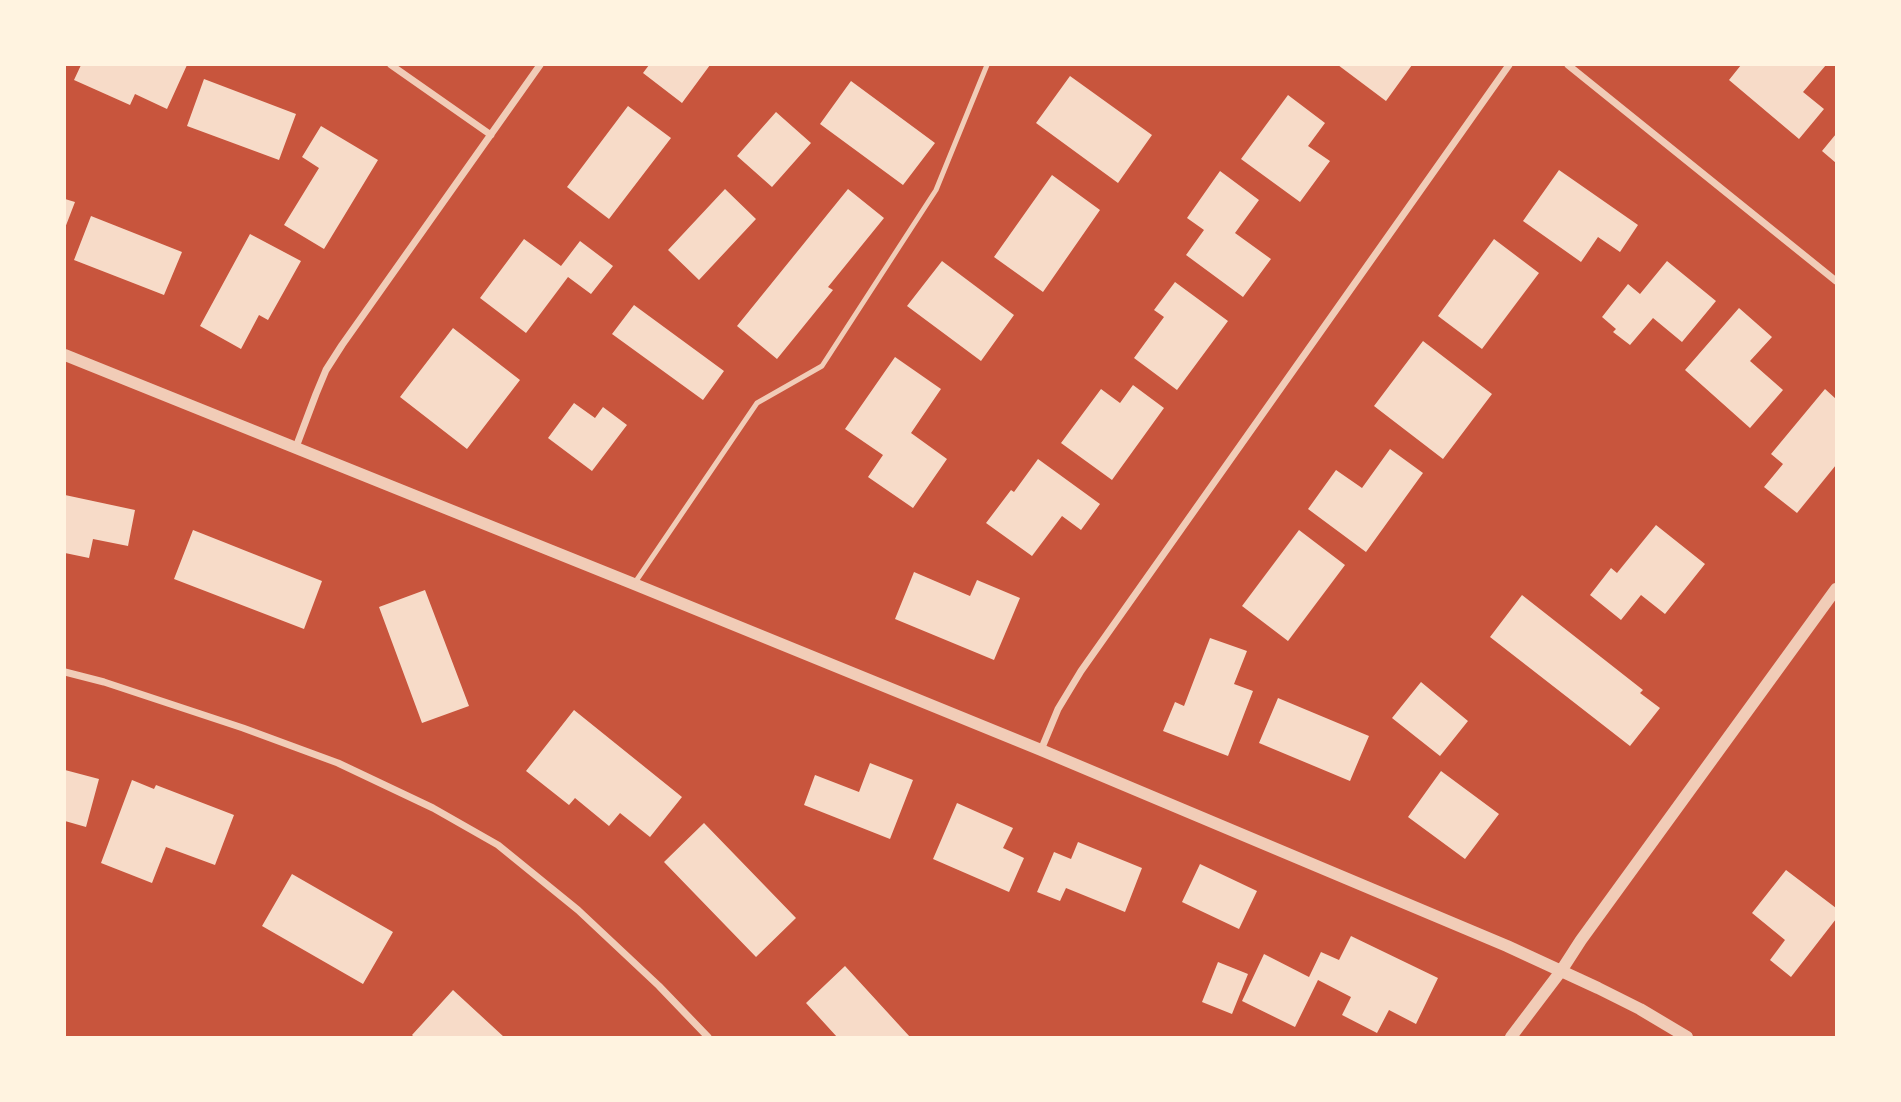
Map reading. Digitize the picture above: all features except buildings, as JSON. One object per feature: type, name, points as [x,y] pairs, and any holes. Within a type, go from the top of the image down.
[{"type":"street","points":[[391,65],[491,135]]},
{"type":"street","points":[[296,447],[326,370],[540,65]]},
{"type":"street","points":[[1041,750],[1058,709],[1081,671],[1509,65]]},
{"type":"street","points":[[1568,65],[1836,281]]},
{"type":"street","points":[[65,355],[1041,750],[1507,946],[1640,1009],[1687,1037]]},
{"type":"street","points":[[1511,1037],[1836,589]]},
{"type":"street","points":[[65,672],[104,682],[338,763],[433,808],[498,845],[578,910],[659,986],[708,1037]]},
{"type":"lane","points":[[634,584],[757,403],[822,366],[936,190],[987,65]]}]
